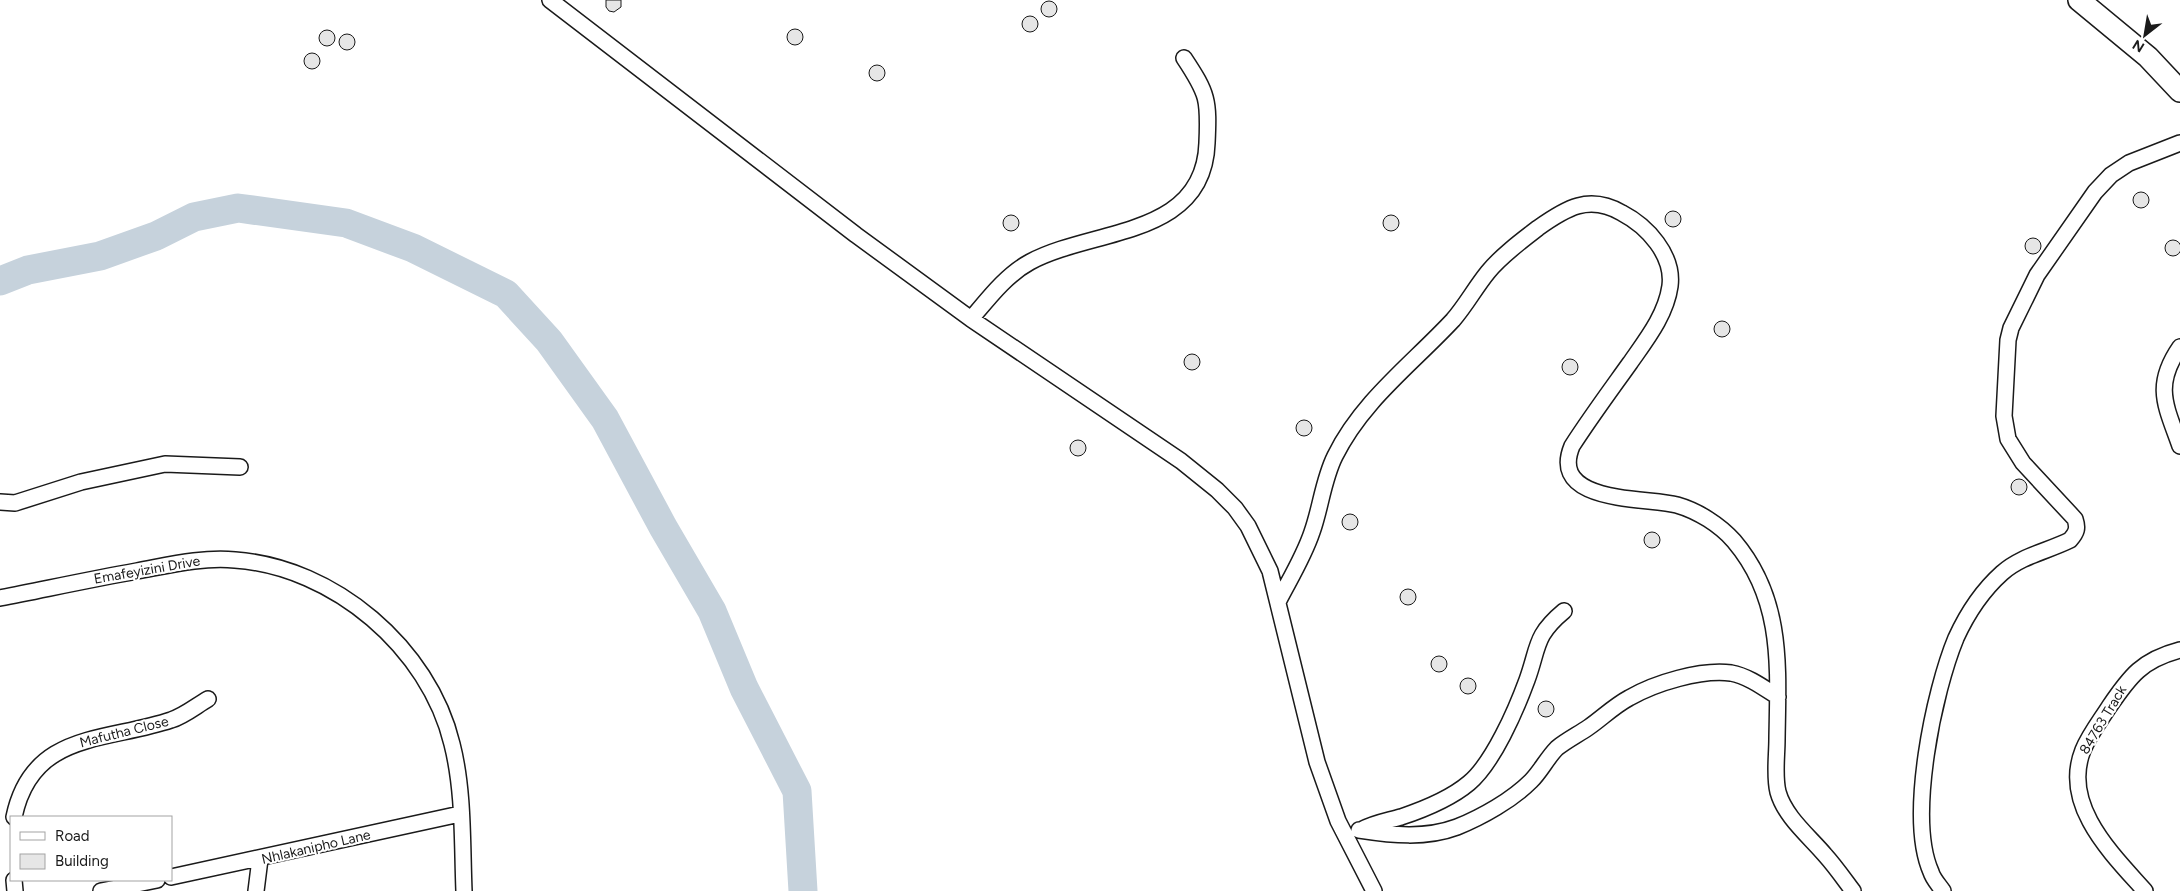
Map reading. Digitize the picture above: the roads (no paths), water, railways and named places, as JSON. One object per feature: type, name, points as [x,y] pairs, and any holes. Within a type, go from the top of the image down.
[{"type":"main road","points":[[2079,0],[2148,57],[2180,91]]},
{"type":"street","points":[[550,0],[856,235],[971,319],[1181,461],[1217,490],[1235,508],[1248,526],[1264,557],[1279,600],[1296,682],[1317,762],[1329,798],[1353,834],[1374,891]]},
{"type":"street","points":[[971,319],[1017,269],[1058,250],[1134,228],[1166,215],[1181,204],[1191,193],[1199,180],[1207,155],[1208,102],[1184,58]]},
{"type":"street","points":[[1943,891],[1931,873],[1924,848],[1921,824],[1925,762],[1946,664],[1957,636],[1972,609],[1987,588],[2003,572],[2020,561],[2070,540],[2076,533],[2078,526],[2075,519],[2023,463],[2008,440],[2004,416],[2007,348],[2011,328],[2037,275],[2096,192],[2111,175],[2129,163],[2180,143]]},
{"type":"street","points":[[1279,600],[1306,550],[1327,476],[1335,457],[1347,434],[1365,409],[1460,311],[1489,271],[1538,228],[1580,204],[1595,203],[1613,208],[1628,216],[1650,235],[1662,250],[1670,283],[1663,311],[1651,334],[1575,440],[1567,458],[1568,466],[1574,479],[1592,491],[1615,497],[1678,506],[1716,524],[1734,540],[1761,583],[1776,633],[1778,792],[1796,823],[1833,864],[1853,891]]},
{"type":"street","points":[[2180,347],[2167,372],[2164,387],[2167,409],[2180,446]]},
{"type":"street","points":[[0,502],[15,503],[81,482],[165,464],[240,467]]},
{"type":"street","name":"Emafeyizini Drive","points":[[0,598],[189,561],[208,560],[235,560],[262,564],[295,574],[328,588],[370,616],[400,646],[429,684],[446,721],[458,773],[464,891]]},
{"type":"street","points":[[1353,834],[1378,823],[1419,811],[1436,803],[1455,793],[1480,772],[1491,757],[1527,680],[1542,633],[1550,622],[1564,611]]},
{"type":"street","name":"84763 Track","points":[[2145,891],[2111,853],[2085,811],[2079,794],[2077,779],[2079,761],[2083,748],[2127,680],[2141,666],[2154,659],[2180,650]]},
{"type":"street","points":[[1353,834],[1413,836],[1457,827],[1482,814],[1523,787],[1556,750],[1623,701],[1640,692],[1686,677],[1709,672],[1731,673],[1754,682],[1778,698]]},
{"type":"street","name":"Mafutha Close","points":[[14,816],[23,790],[31,776],[42,764],[56,754],[73,745],[94,738],[174,719],[208,699]]},
{"type":"street","name":"Nhlakanipho Lane","points":[[172,877],[460,814]]},
{"type":"street","points":[[256,891],[260,859]]},
{"type":"street","points":[[101,891],[153,881]]},
{"type":"waterway","points":[[0,281],[28,270],[100,256],[156,236],[194,217],[238,208],[346,223],[413,248],[506,294],[549,341],[605,419],[663,527],[712,611],[744,688],[797,791],[803,891]]}]
